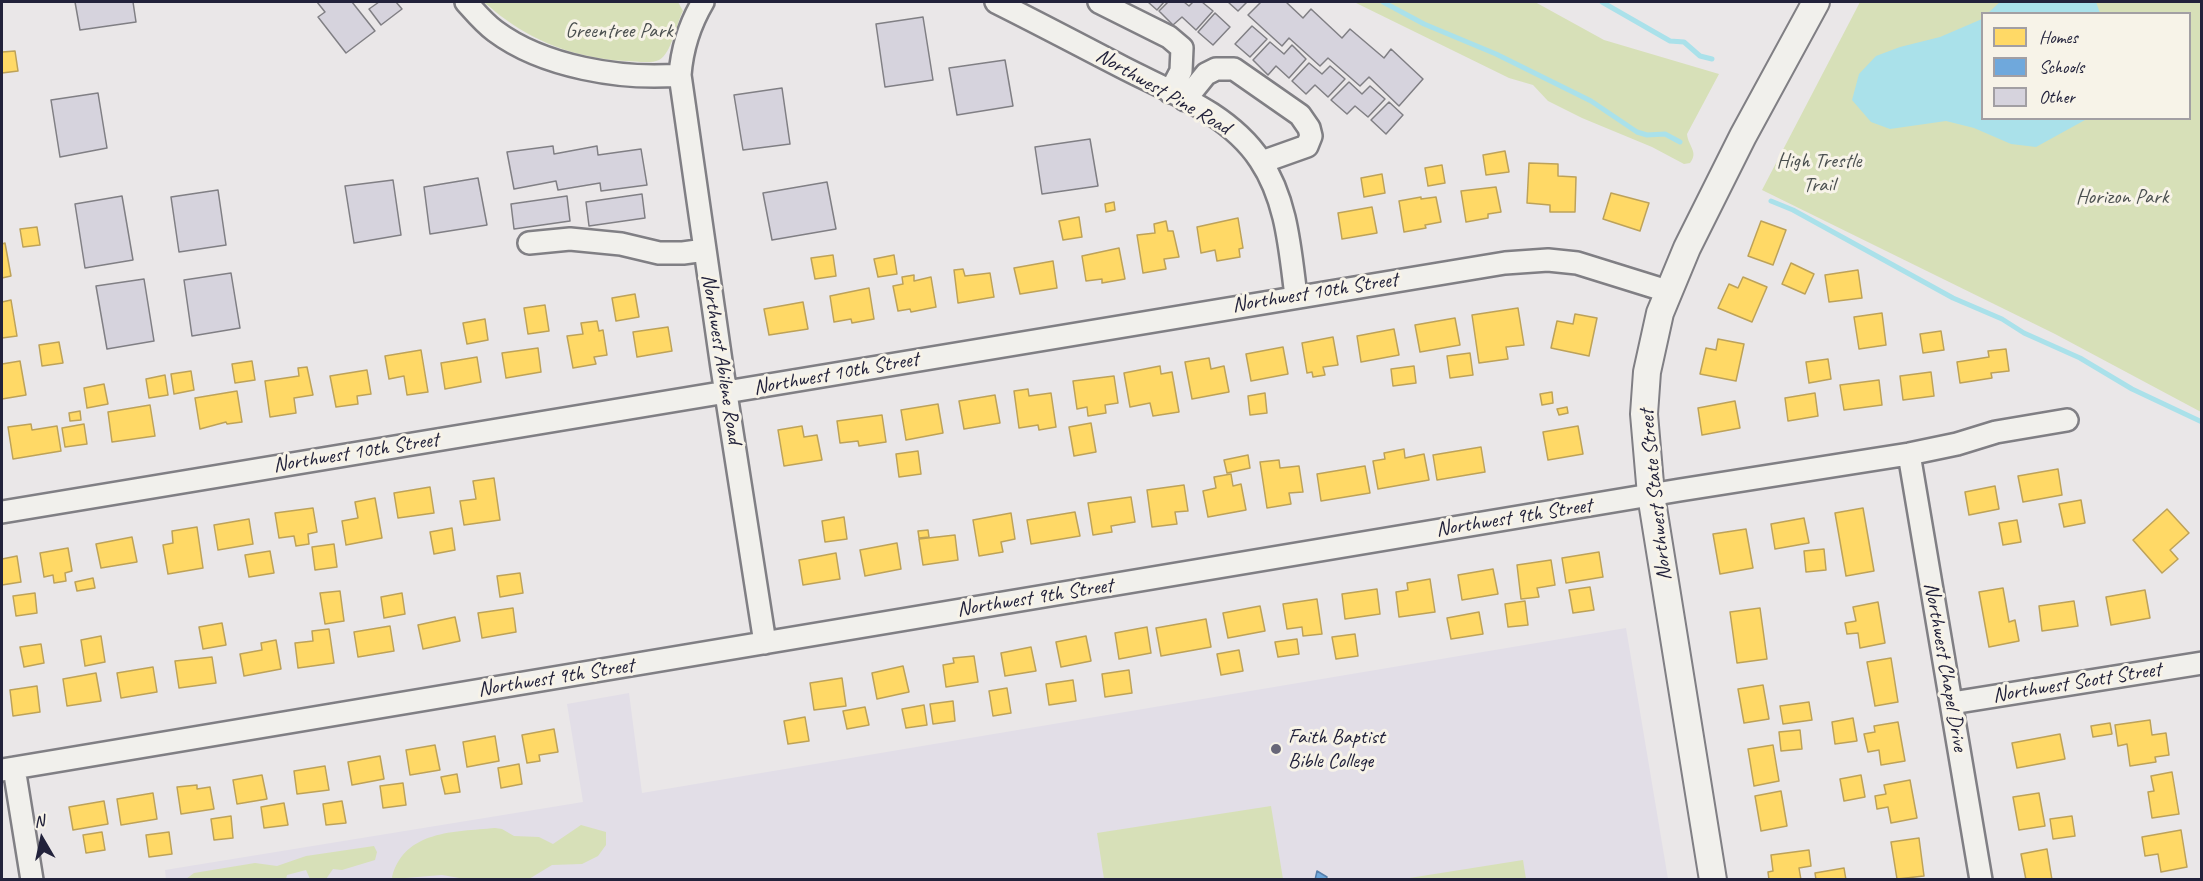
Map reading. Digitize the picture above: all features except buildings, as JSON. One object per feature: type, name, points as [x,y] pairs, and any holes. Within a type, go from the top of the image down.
[{"type":"main road","name":"Northwest State Street","points":[[1713,879],[1651,495],[1645,434],[1647,372],[1654,331],[1668,291],[1743,136],[1816,2]]},
{"type":"street","points":[[466,2],[494,31],[513,43],[555,62],[601,71],[656,77],[680,75],[690,28],[704,2]]},
{"type":"street","name":"Northwest Pine Road","points":[[996,2],[1023,7],[1219,119],[1234,131],[1262,162],[1281,204],[1296,296]]},
{"type":"street","points":[[1099,2],[1168,37],[1182,48],[1178,96]]},
{"type":"street","points":[[1178,96],[1216,69],[1233,69],[1300,115],[1309,128],[1311,136],[1307,146],[1262,162]]},
{"type":"street","name":"Northwest Abilene Road","points":[[680,75],[765,642]]},
{"type":"street","points":[[529,243],[570,239],[621,244],[659,253],[705,250]]},
{"type":"street","name":"Northwest 10th Street","points":[[2,512],[1505,263],[1533,260],[1577,263],[1668,291]]},
{"type":"street","name":"Northwest 9th Street","points":[[8,769],[1909,454],[1957,444],[1996,432],[2067,420]]},
{"type":"street","name":"Northwest Chapel Drive","points":[[1909,454],[1981,879]]},
{"type":"street","name":"Northwest Scott Street","points":[[1952,703],[2202,663]]},
{"type":"street","points":[[8,769],[32,879]]},
{"type":"shaded area","name":"Faith Baptist Bible College","points":[[1626,628],[1668,879],[166,880],[165,870],[583,802],[567,704],[629,693],[642,793]]},
{"type":"green space","name":"Greentree Park","points":[[483,2],[678,2],[683,11],[667,51],[659,60],[643,62],[610,60],[562,49],[518,28]]},
{"type":"green space","points":[[1354,2],[1535,2],[1604,40],[1719,74],[1687,134],[1693,152],[1692,159],[1690,163],[1684,164],[1652,147],[1582,118],[1548,101],[1533,85],[1509,78]]},
{"type":"green space","name":"Horizon Park","points":[[1860,2],[2201,2],[2201,412],[2055,334],[1762,190]]},
{"type":"green space","points":[[1271,806],[1283,879],[1104,879],[1097,833]]},
{"type":"green space","points":[[581,825],[606,832],[606,845],[598,856],[582,864],[552,865],[529,879],[471,880],[442,875],[393,879],[392,877],[398,862],[408,850],[433,836],[495,828],[514,836],[539,837],[553,844]]},
{"type":"green space","points":[[374,846],[377,852],[375,860],[342,870],[333,869],[326,879],[310,879],[306,870],[287,875],[286,879],[186,879],[194,873],[255,863],[277,866],[306,856]]},
{"type":"green space","points":[[1523,860],[1526,879],[1403,879]]},
{"type":"water","points":[[2000,2],[2096,2],[2100,12],[1989,12]]},
{"type":"water","points":[[1981,19],[1981,120],[2084,120],[2036,147],[2011,144],[1974,128],[1946,121],[1890,129],[1871,122],[1852,100],[1859,74],[1876,56],[1940,37]]},
{"type":"waterway","points":[[1383,2],[1424,24],[1496,54],[1591,101],[1637,132],[1647,135],[1665,134],[1680,142]]},
{"type":"waterway","points":[[1602,2],[1670,41],[1684,42],[1700,56],[1712,59]]},
{"type":"waterway","points":[[1771,201],[1793,210],[1953,298],[2002,319],[2024,333],[2080,358],[2132,389],[2202,422]]},
{"type":"place","name":"Faith Baptist Bible College","points":[[1276,749]]},
{"type":"park label","name":"High Trestle Trail","points":[[1819,173]]}]
